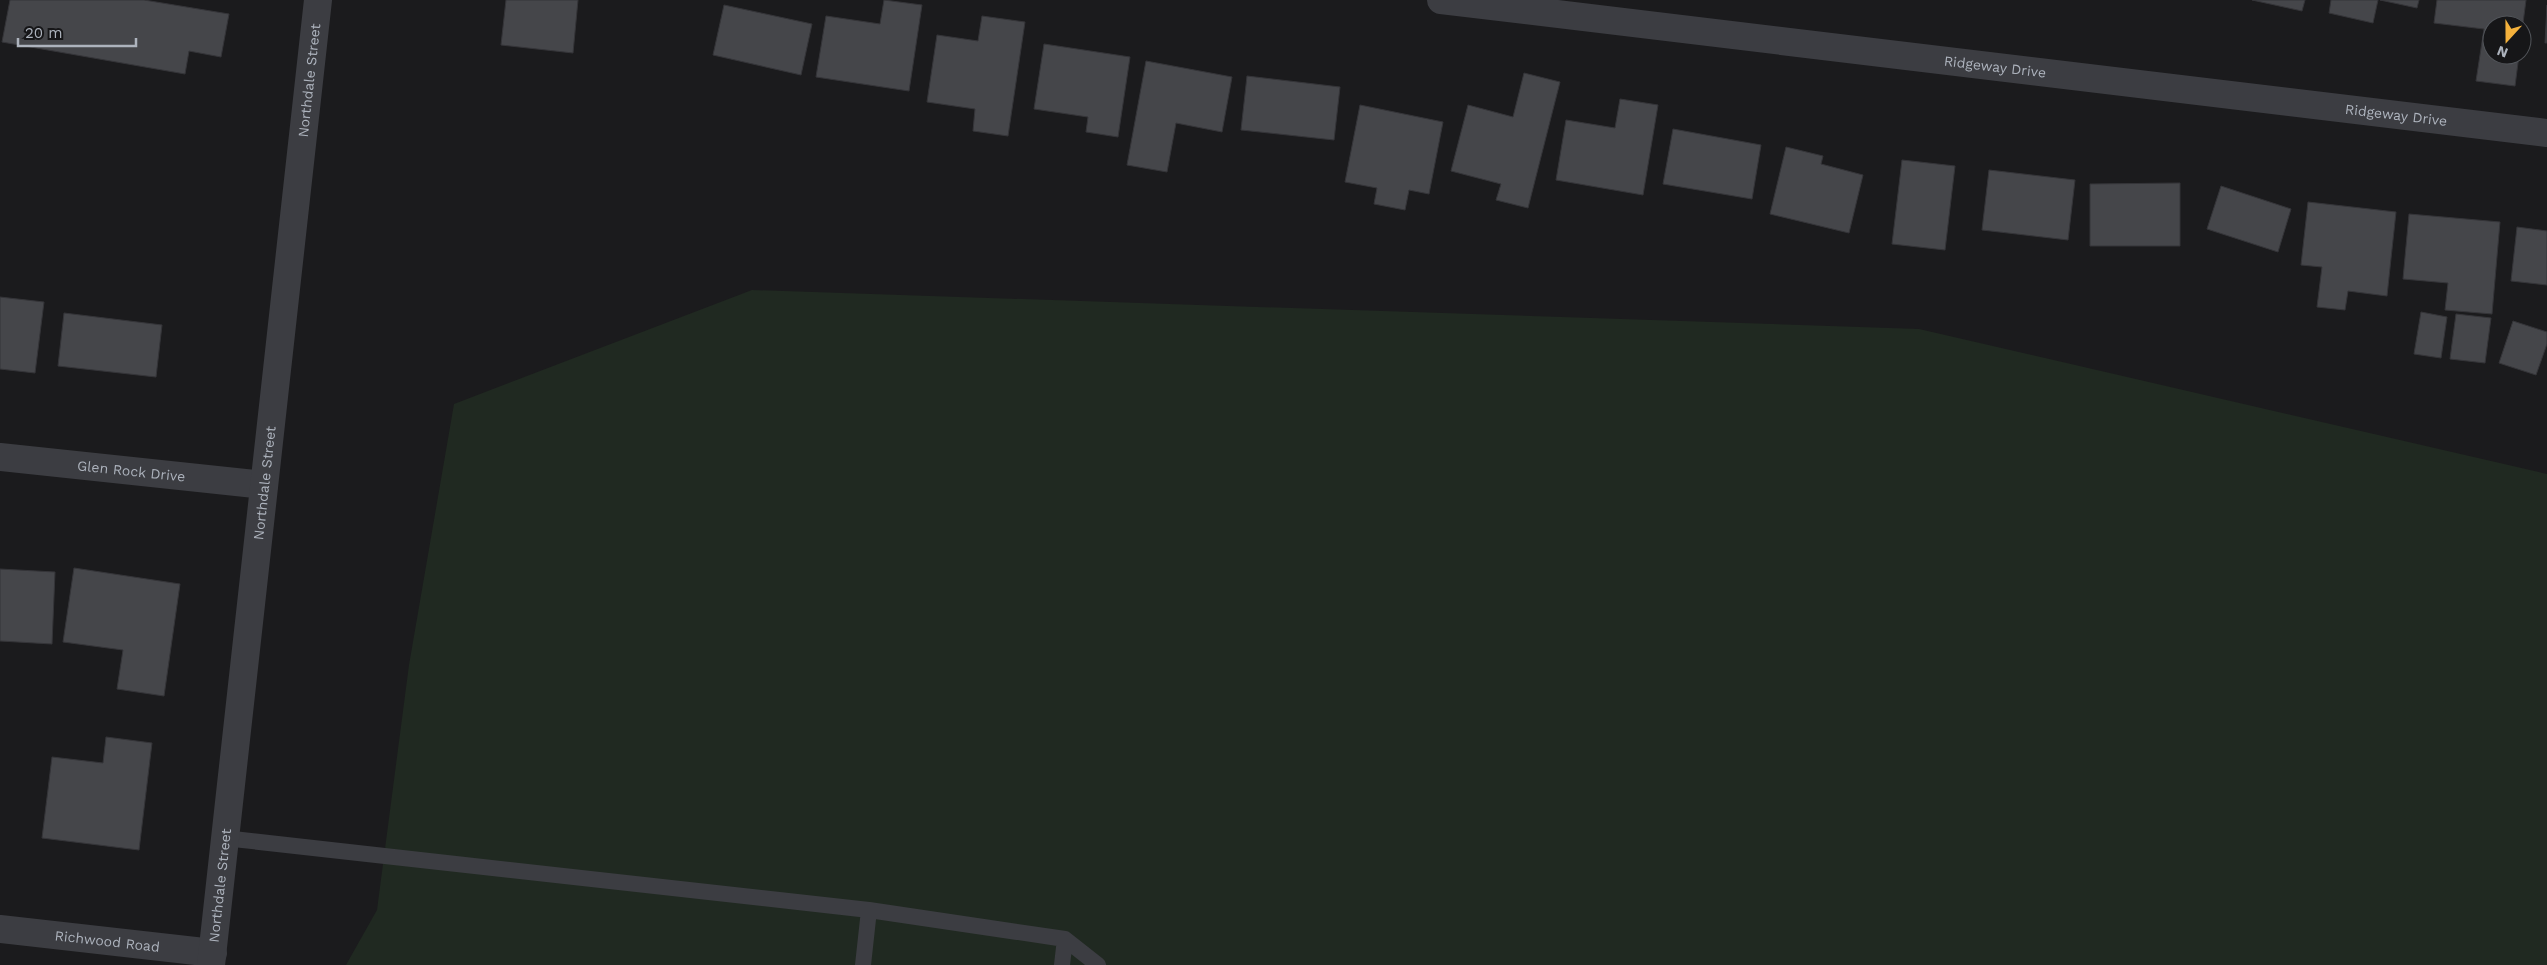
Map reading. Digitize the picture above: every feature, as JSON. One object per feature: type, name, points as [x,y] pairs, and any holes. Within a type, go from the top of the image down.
[{"type":"street","name":"Northdale Street","points":[[212,959],[318,0]]},
{"type":"street","name":"Ridgeway Drive","points":[[1441,0],[2547,133]]},
{"type":"street","name":"Glen Rock Drive","points":[[0,457],[264,485]]},
{"type":"street","name":"Richwood Road","points":[[0,929],[212,959]]},
{"type":"lane","points":[[224,838],[869,910],[1065,939],[1098,965]]},
{"type":"lane","points":[[863,965],[869,910]]},
{"type":"lane","points":[[1062,965],[1065,939]]},
{"type":"shaded area","points":[[752,290],[1919,329],[2547,474],[2547,965],[346,965],[377,910],[409,665],[454,404]]},
{"type":"building","points":[[10,0],[144,0],[229,14],[221,57],[189,51],[185,74],[2,42]]},
{"type":"building","points":[[506,0],[578,0],[573,53],[501,45]]},
{"type":"building","points":[[884,0],[922,5],[909,91],[816,77],[826,16],[880,24]]},
{"type":"building","points":[[2252,0],[2305,0],[2302,11]]},
{"type":"building","points":[[2331,0],[2378,0],[2373,23],[2329,13]]},
{"type":"building","points":[[2380,0],[2419,0],[2417,8]]},
{"type":"building","points":[[2437,0],[2526,0],[2524,15],[2482,15],[2482,29],[2434,23]]},
{"type":"building","points":[[724,5],[812,24],[801,75],[713,55]]},
{"type":"building","points":[[2547,5],[2547,43],[2545,43]]},
{"type":"building","points":[[982,16],[1025,22],[1008,136],[973,131],[975,109],[927,102],[937,35],[978,41]]},
{"type":"building","points":[[2482,42],[2482,65],[2518,65],[2515,86],[2476,81]]},
{"type":"building","points":[[1044,44],[1130,57],[1118,137],[1086,132],[1088,117],[1034,109]]},
{"type":"building","points":[[1146,61],[1232,77],[1222,132],[1176,123],[1167,172],[1127,165]]},
{"type":"building","points":[[1524,73],[1560,82],[1528,208],[1496,200],[1501,184],[1451,171],[1468,105],[1513,117]]},
{"type":"building","points":[[1247,76],[1340,87],[1334,140],[1241,130]]},
{"type":"building","points":[[1620,99],[1658,105],[1643,195],[1556,180],[1566,120],[1615,128]]},
{"type":"building","points":[[1360,105],[1443,122],[1429,194],[1409,190],[1405,210],[1374,204],[1377,188],[1345,182]]},
{"type":"building","points":[[1673,129],[1761,145],[1752,199],[1663,184]]},
{"type":"building","points":[[1786,147],[1823,156],[1821,164],[1863,175],[1849,233],[1770,214]]},
{"type":"building","points":[[1902,160],[1955,166],[1945,250],[1892,244]]},
{"type":"building","points":[[1989,170],[2075,180],[2068,240],[1982,230]]},
{"type":"building","points":[[2180,183],[2180,246],[2090,246],[2090,184]]},
{"type":"building","points":[[2221,186],[2291,209],[2278,252],[2207,229]]},
{"type":"building","points":[[2308,202],[2396,212],[2387,296],[2348,291],[2345,310],[2317,307],[2322,267],[2301,265]]},
{"type":"building","points":[[2409,214],[2500,222],[2492,314],[2445,310],[2448,283],[2403,279]]},
{"type":"building","points":[[2517,227],[2547,231],[2547,285],[2511,281]]},
{"type":"building","points":[[0,297],[44,302],[35,373],[0,369]]},
{"type":"building","points":[[2421,312],[2447,317],[2441,358],[2414,354]]},
{"type":"building","points":[[64,313],[162,325],[156,377],[58,366]]},
{"type":"building","points":[[2456,314],[2491,318],[2485,363],[2450,359]]},
{"type":"building","points":[[2513,321],[2547,332],[2547,344],[2536,375],[2499,363]]},
{"type":"building","points":[[74,568],[180,584],[164,696],[117,689],[123,650],[63,642]]},
{"type":"building","points":[[0,569],[55,572],[52,644],[0,641]]},
{"type":"building","points":[[106,737],[152,743],[139,850],[42,838],[52,757],[103,763]]}]
